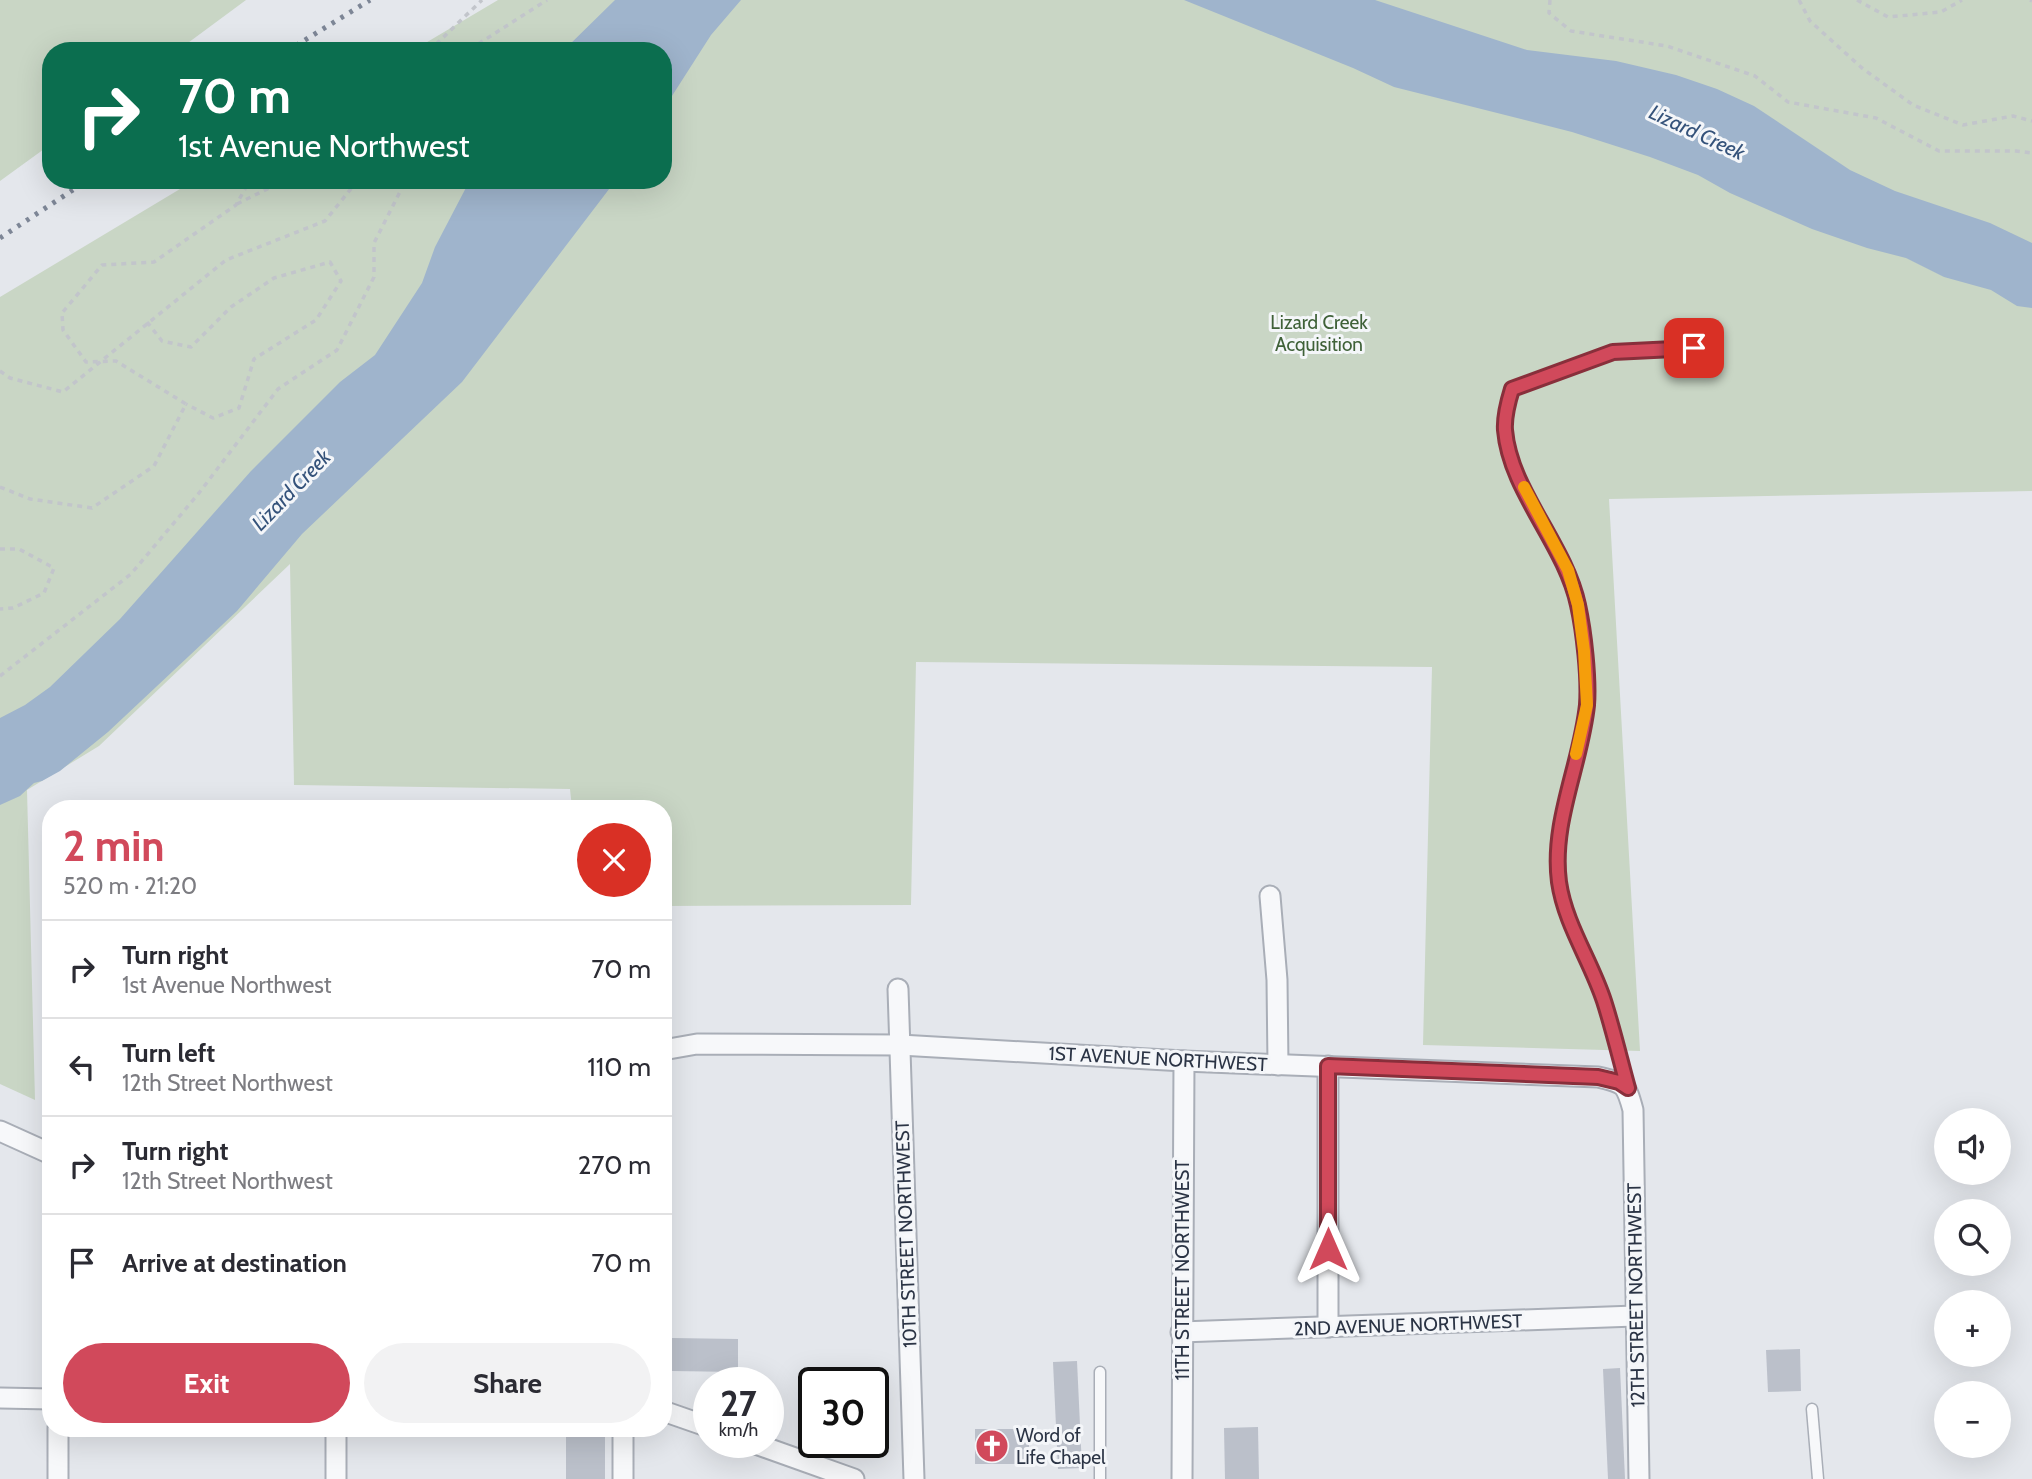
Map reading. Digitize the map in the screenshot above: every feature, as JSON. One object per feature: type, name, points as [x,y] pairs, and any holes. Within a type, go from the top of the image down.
[{"type":"street","points":[[1270,896],[1277,980],[1278,1065]]},
{"type":"street","name":"10TH STREET NORTHWEST","points":[[898,989],[914,1479]]},
{"type":"street","name":"1ST AVENUE NORTHWEST","points":[[672,1048],[697,1044],[900,1045],[1184,1061],[1598,1077],[1619,1082],[1628,1088]]},
{"type":"street","name":"11TH STREET NORTHWEST","points":[[1182,1479],[1184,1061]]},
{"type":"street","points":[[1328,1066],[1328,1327]]},
{"type":"street","name":"12TH STREET NORTHWEST","points":[[1628,1088],[1633,1110],[1639,1479]]},
{"type":"street","points":[[0,1131],[42,1150]]},
{"type":"street","name":"2ND AVENUE NORTHWEST","points":[[1181,1332],[1635,1316]]},
{"type":"street","points":[[0,1398],[42,1399]]},
{"type":"street","points":[[672,1414],[693,1421]]},
{"type":"street","points":[[58,1437],[58,1479]]},
{"type":"street","points":[[336,1437],[336,1479]]},
{"type":"street","points":[[623,1437],[623,1479]]},
{"type":"street","points":[[784,1454],[854,1479]]},
{"type":"lane","points":[[1628,1088],[1604,1000],[1573,929],[1559,883],[1558,841],[1587,705],[1578,605],[1568,570],[1514,469],[1505,431],[1506,409],[1512,389],[1613,352],[1694,348]]},
{"type":"lane","points":[[1100,1372],[1100,1479]]},
{"type":"lane","points":[[1812,1409],[1818,1479]]},
{"type":"path","points":[[438,42],[482,0]]},
{"type":"path","points":[[481,42],[547,0]]},
{"type":"path","points":[[1550,0],[1549,13],[1571,31],[1667,46],[1755,76],[1788,102],[1876,118],[1939,151],[2032,153]]},
{"type":"path","points":[[1799,0],[1810,21],[1836,45],[1862,68],[1913,105],[1963,125],[2013,116],[2032,121]]},
{"type":"path","points":[[1857,0],[1888,17],[1941,12],[1962,0]]},
{"type":"path","points":[[236,205],[245,189]]},
{"type":"path","points":[[147,322],[162,341],[191,346],[231,307],[274,278],[330,262],[341,281],[316,320],[254,359],[239,408],[214,418],[116,361],[86,362],[63,330],[62,313],[102,265],[153,262],[236,205],[267,189]]},
{"type":"path","points":[[0,371],[10,378],[63,392],[226,260],[325,221],[351,189]]},
{"type":"path","points":[[0,676],[131,574],[199,493],[278,389],[337,350],[374,277],[374,243],[401,189]]},
{"type":"path","points":[[0,487],[30,499],[92,509],[154,466],[186,404]]},
{"type":"path","points":[[0,548],[19,549],[54,568],[44,593],[13,608],[0,609]]},
{"type":"green space","points":[[0,0],[246,0],[189,42],[42,42],[42,151],[0,181]]},
{"type":"green space","name":"Lizard Creek Acquisition","points":[[498,0],[2032,0],[2032,491],[1609,499],[1640,1051],[1423,1045],[1432,667],[916,662],[911,905],[672,906],[672,800],[571,800],[570,789],[294,785],[290,564],[99,746],[27,790],[35,1100],[0,1084],[0,297],[180,189],[672,189],[672,42],[427,42]]},
{"type":"water","points":[[615,0],[741,0],[711,35],[672,96],[672,42],[572,42]]},
{"type":"water","name":"Lizard Creek","points":[[1184,0],[1375,0],[1527,50],[1616,61],[1676,75],[1717,89],[1754,106],[1850,170],[1895,191],[1990,223],[2032,243],[2032,308],[2017,306],[1991,290],[1944,277],[1906,258],[1812,229],[1730,193],[1698,175],[1650,157],[1572,132],[1394,87]]},
{"type":"water","name":"Lizard Creek","points":[[465,189],[609,189],[462,382],[302,534],[237,611],[108,732],[60,771],[34,783],[20,796],[0,805],[0,718],[25,705],[50,687],[120,619],[251,471],[340,382],[375,355],[422,283],[435,247]]},
{"type":"building","points":[[672,1338],[738,1339],[738,1367],[693,1367],[693,1371],[672,1371]]},
{"type":"building","points":[[1800,1349],[1801,1391],[1768,1392],[1766,1350]]},
{"type":"building","points":[[1077,1361],[1082,1468],[1058,1469],[1053,1362]]},
{"type":"building","points":[[1620,1368],[1625,1479],[1608,1479],[1603,1369]]},
{"type":"building","points":[[1258,1427],[1259,1479],[1225,1479],[1224,1428]]},
{"type":"building","points":[[975,1429],[1029,1429],[1029,1464],[975,1464]]},
{"type":"building","points":[[566,1437],[605,1437],[605,1479],[566,1479]]},
{"type":"railway","points":[[302,42],[370,0]]},
{"type":"railway","points":[[0,238],[74,189]]},
{"type":"slow traffic","points":[[1524,487],[1568,570],[1578,605],[1587,705],[1576,754]]},
{"type":"place","name":"Word of Life Chapel","points":[[992,1446]]},
{"type":"route","points":[[1328,1249],[1328,1066],[1598,1077],[1619,1082],[1628,1088],[1604,1000],[1573,929],[1559,883],[1558,841],[1587,705],[1578,605],[1568,570],[1514,469],[1505,431],[1506,409],[1512,389],[1613,352],[1694,348]]}]
